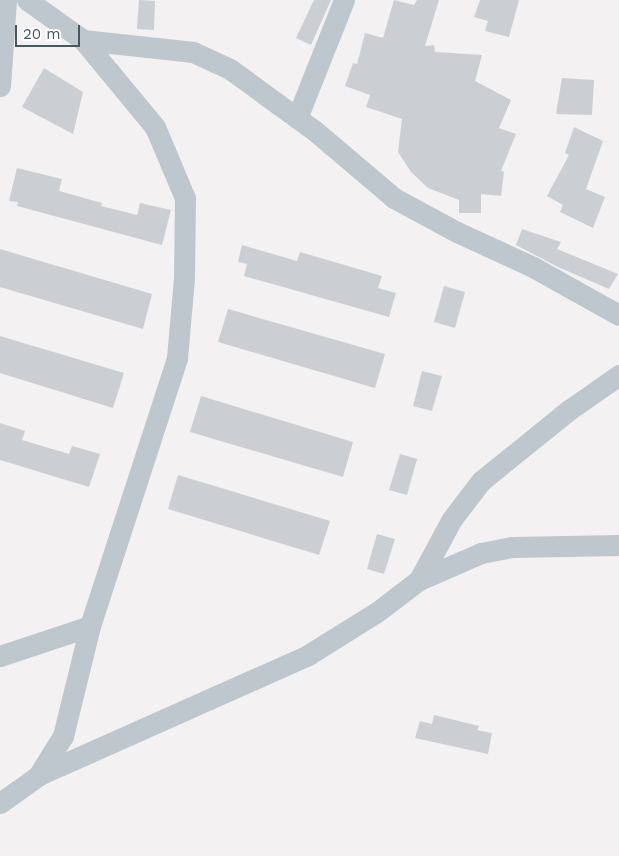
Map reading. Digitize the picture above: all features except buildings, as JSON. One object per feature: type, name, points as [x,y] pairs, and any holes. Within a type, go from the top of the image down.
[{"type":"street","points":[[0,86],[6,0]]},
{"type":"street","points":[[27,0],[84,40],[155,127],[186,198],[184,278],[177,358],[90,626],[63,736],[38,776]]},
{"type":"street","points":[[297,118],[344,0]]},
{"type":"street","points":[[84,40],[193,52],[230,69],[297,118],[394,198],[457,232],[533,267],[619,315]]},
{"type":"street","points":[[419,580],[452,519],[481,482],[569,410],[619,375]]},
{"type":"street","points":[[0,803],[38,776],[308,655],[377,612],[419,580],[481,552],[512,547],[619,545]]},
{"type":"street","points":[[0,656],[90,626]]}]
